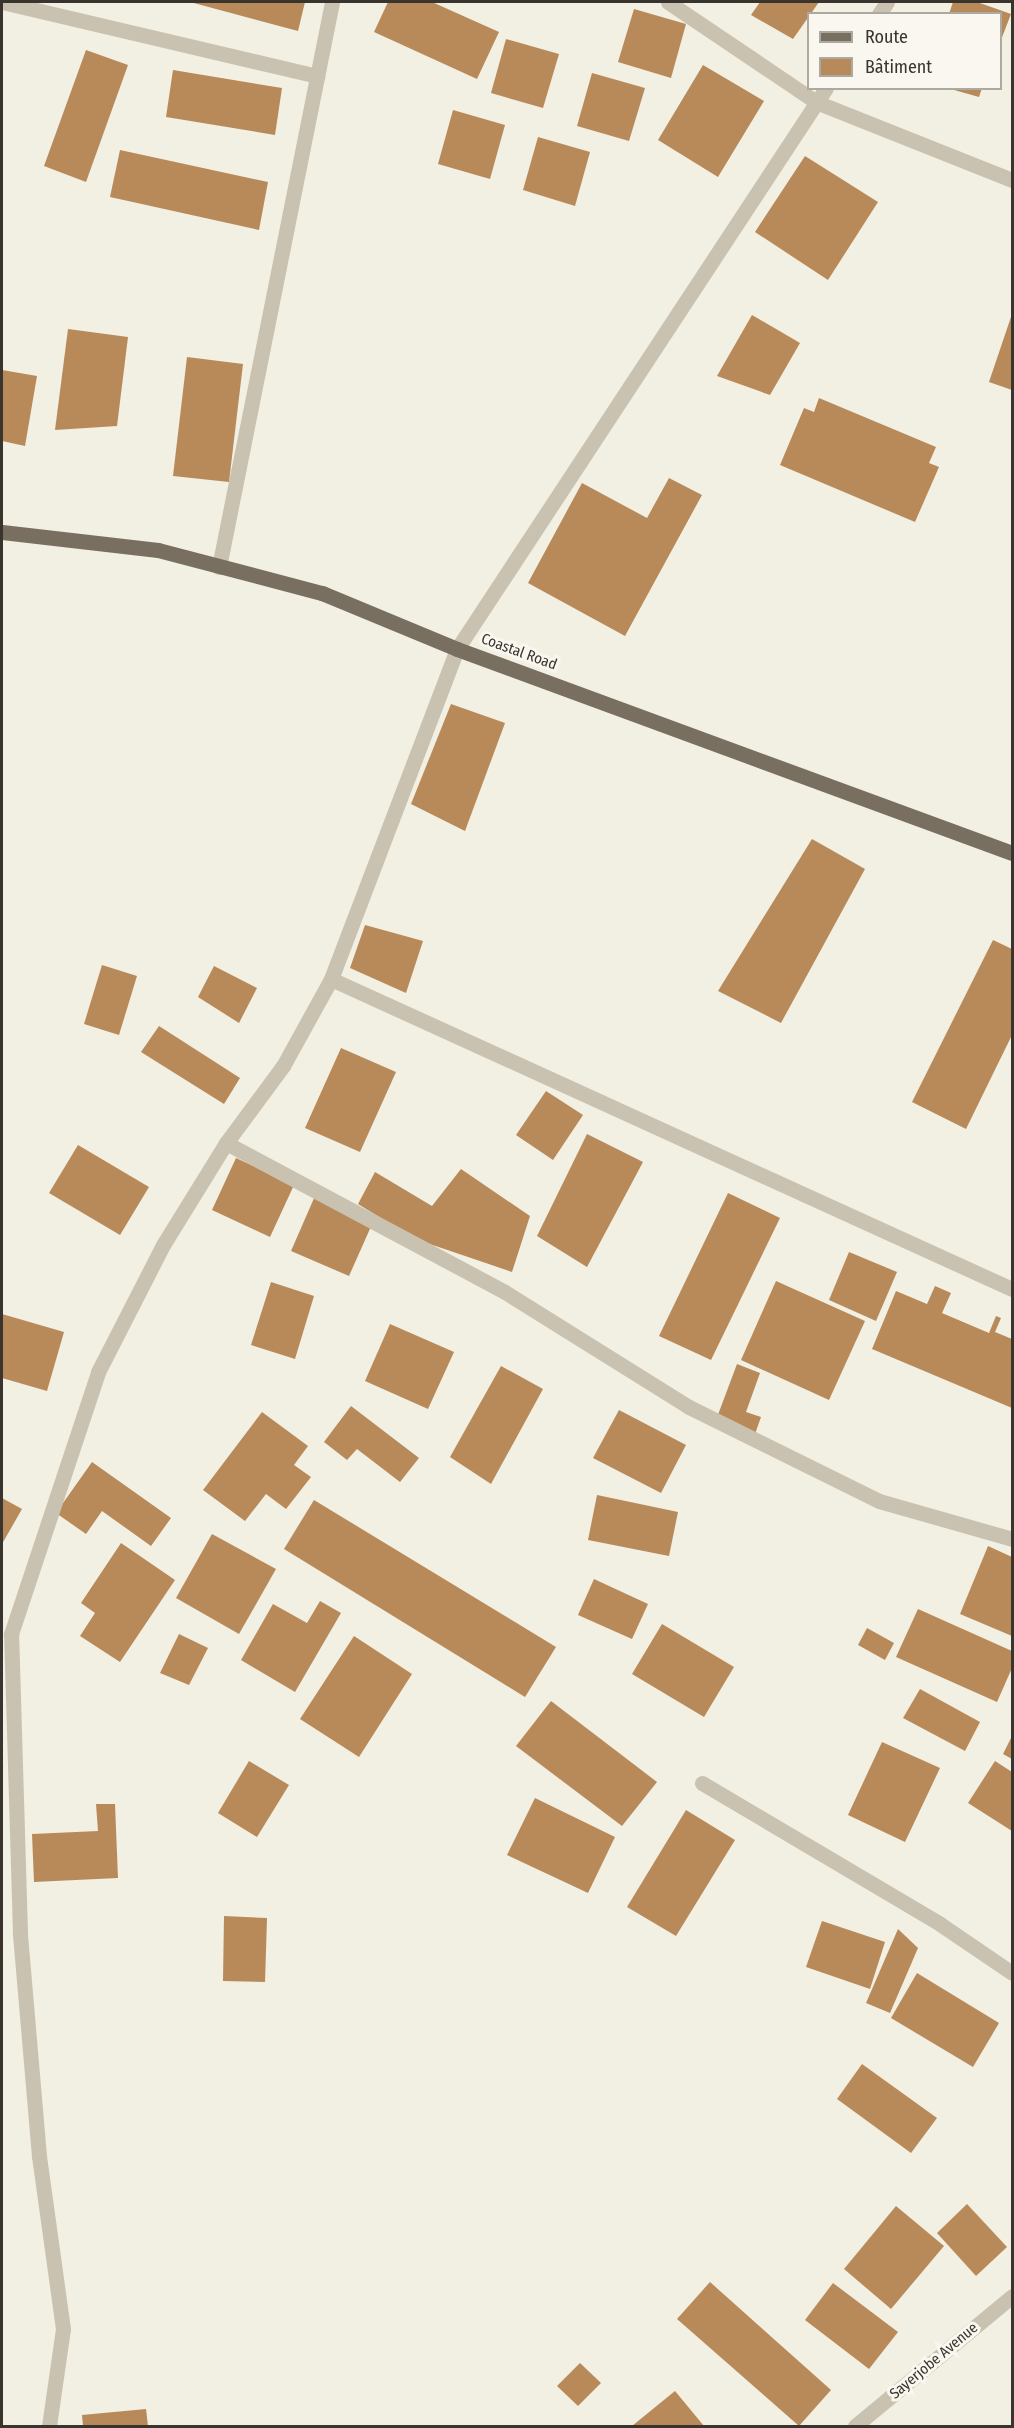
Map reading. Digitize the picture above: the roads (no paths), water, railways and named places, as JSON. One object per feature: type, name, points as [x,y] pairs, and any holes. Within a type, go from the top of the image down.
[{"type":"main road","name":"Coastal Road","points":[[2,532],[158,549],[322,593],[457,649],[1012,853]]},
{"type":"street","points":[[2,2],[317,76]]},
{"type":"street","points":[[219,567],[332,2]]},
{"type":"street","points":[[668,2],[816,102],[1012,180]]},
{"type":"street","points":[[49,2427],[63,2329],[39,2156],[20,1933],[6,1632],[98,1372],[163,1245],[226,1143],[283,1066],[331,979],[457,649],[825,90]]},
{"type":"street","points":[[331,979],[1012,1289]]},
{"type":"street","points":[[226,1143],[505,1292],[689,1407],[879,1501],[1012,1539]]},
{"type":"street","points":[[702,1783],[940,1924],[1012,1972]]},
{"type":"street","name":"Sayerjobe Avenue","points":[[855,2427],[1012,2296]]}]
